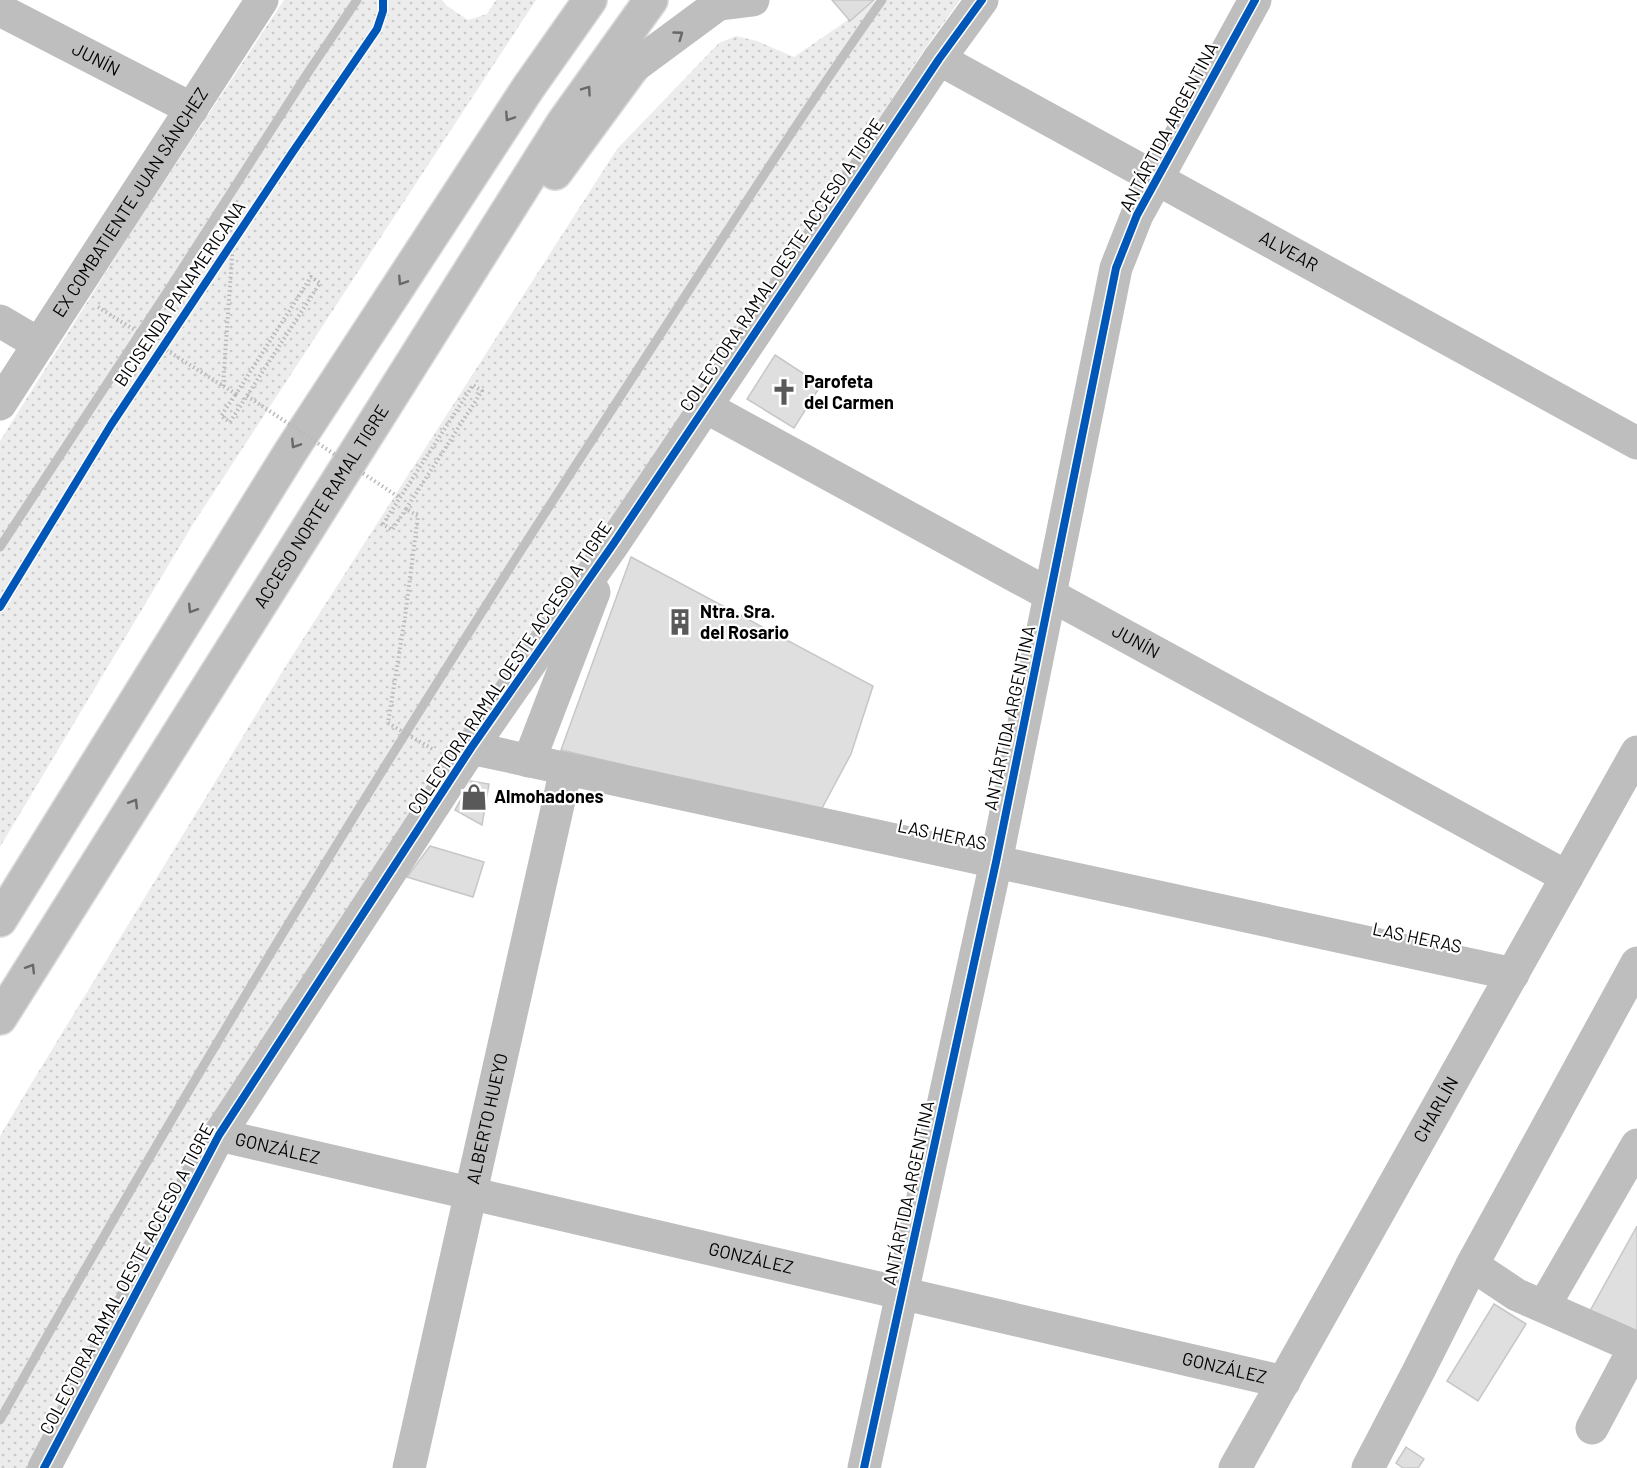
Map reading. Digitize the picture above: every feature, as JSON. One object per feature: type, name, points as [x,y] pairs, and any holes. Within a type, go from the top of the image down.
[{"type":"main road","name":"EX COMBATIENTE JUAN SÁNCHEZ","points":[[0,404],[262,0]]},
{"type":"main road","points":[[528,88],[569,0]]},
{"type":"main road","points":[[0,920],[291,451],[528,88],[590,0]]},
{"type":"main road","name":"ACCESO NORTE RAMAL TIGRE","points":[[0,1018],[563,123],[651,0]]},
{"type":"main road","points":[[363,440],[632,68],[722,2],[753,0]]},
{"type":"main road","name":"COLECTORA RAMAL OESTE ACCESO A TIGRE","points":[[44,1468],[219,1135],[471,748],[614,543],[939,59],[982,0]]},
{"type":"main road","name":"ANTÁRTIDA ARGENTINA","points":[[864,1468],[996,862],[1116,268],[1137,215],[1255,0]]},
{"type":"main road","name":"JUNÍN","points":[[0,10],[192,109]]},
{"type":"main road","name":"ALVEAR","points":[[939,59],[1637,443]]},
{"type":"main road","points":[[0,321],[39,344]]},
{"type":"main road","name":"JUNÍN","points":[[704,406],[1567,877]]},
{"type":"main road","points":[[529,761],[614,543]]},
{"type":"main road","name":"LAS HERAS","points":[[471,748],[1513,974]]},
{"type":"main road","name":"CHARLÍN","points":[[1236,1468],[1637,752]]},
{"type":"main road","name":"ALBERTO HUEYO","points":[[409,1468],[566,769]]},
{"type":"main road","points":[[1368,1468],[1472,1265],[1636,965]]},
{"type":"main road","name":"GONZÁLEZ","points":[[219,1135],[1284,1382]]},
{"type":"main road","points":[[1544,1306],[1637,1145]]},
{"type":"main road","points":[[1472,1265],[1517,1295],[1635,1347],[1592,1428]]},
{"type":"path","points":[[223,386],[233,242]]},
{"type":"path","points":[[311,277],[321,283],[247,396],[230,422],[221,416],[311,277]]},
{"type":"path","points":[[124,324],[236,394]]},
{"type":"path","points":[[473,385],[482,391],[406,509],[392,530],[383,524],[473,385]]},
{"type":"path","points":[[247,396],[400,498]]},
{"type":"path","points":[[406,509],[418,516],[388,723],[417,740]]},
{"type":"shaded area","points":[[284,0],[442,0],[468,20],[487,14],[496,0],[536,0],[193,524],[0,847],[0,441],[137,223]]},
{"type":"shaded area","points":[[877,0],[960,0],[922,53],[379,867],[35,1468],[0,1468],[0,1136],[28,1089],[287,664],[617,149],[719,43],[736,36],[757,41],[794,57]]},
{"type":"building","points":[[832,0],[874,0],[850,21]]},
{"type":"building","name":"Parofeta del Carmen","points":[[775,355],[821,385],[794,428],[747,399]]},
{"type":"building","name":"Ntra. Sra. del Rosario","points":[[631,557],[873,686],[851,754],[820,812],[561,750]]},
{"type":"building","name":"Almohadones","points":[[471,781],[489,784],[482,825],[455,810]]},
{"type":"building","points":[[430,846],[484,862],[473,897],[407,877]]},
{"type":"building","points":[[1637,1226],[1637,1337],[1590,1311]]},
{"type":"building","points":[[1494,1304],[1526,1324],[1478,1401],[1447,1381]]},
{"type":"building","points":[[1406,1447],[1424,1459],[1418,1468],[1403,1468],[1396,1463]]},
{"type":"waterway","points":[[0,547],[357,0]]},
{"type":"waterway","points":[[0,1420],[147,1161],[378,778],[537,525],[814,99],[882,0]]},
{"type":"cycle path","name":"BICISENDA PANAMERICANA","points":[[0,607],[111,425],[377,29],[383,11],[383,0]]},
{"type":"cycle path","points":[[44,1468],[219,1135],[471,748],[614,543],[939,59],[982,0]]},
{"type":"cycle path","points":[[864,1468],[996,862],[1116,268],[1137,215],[1255,0]]},
{"type":"place","name":"Parofeta del Carmen","points":[[784,392]]},
{"type":"place","name":"Ntra. Sra. del Rosario","points":[[680,622]]},
{"type":"place","name":"Almohadones","points":[[474,797]]}]
